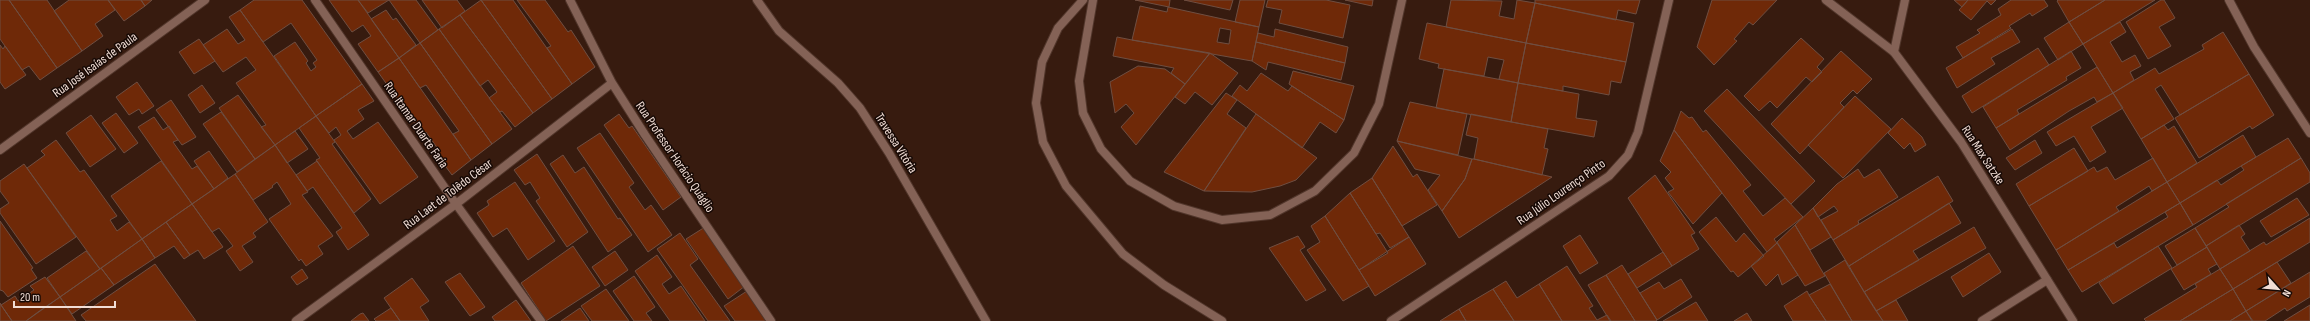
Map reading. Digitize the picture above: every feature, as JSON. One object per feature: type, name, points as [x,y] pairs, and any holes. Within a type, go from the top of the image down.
[{"type":"street","name":"Rua José Isaías de Paula","points":[[0,150],[205,0]]},
{"type":"street","name":"Rua Itamar Duarte Faria","points":[[315,0],[456,204],[541,321]]},
{"type":"street","name":"Rua Professor Horácio Quáglio","points":[[570,0],[612,83],[645,135],[771,321]]},
{"type":"street","name":"Travessa Vitória","points":[[757,0],[779,31],[838,83],[860,108],[889,153],[986,321]]},
{"type":"street","points":[[1083,0],[1058,28],[1042,62],[1036,103],[1044,142],[1066,186],[1122,254],[1164,285],[1222,321]]},
{"type":"street","points":[[1093,0],[1079,81],[1083,114],[1101,149],[1130,181],[1174,206],[1222,220],[1270,215],[1315,190],[1354,153],[1379,104],[1402,0]]},
{"type":"street","name":"Rua Júlio Lourenço Pinto","points":[[1391,321],[1609,176],[1628,155],[1638,132],[1669,0]]},
{"type":"street","name":"Rua Max Satzke","points":[[1826,0],[1894,52],[1961,142],[2072,321]]},
{"type":"street","points":[[1894,52],[1906,0]]},
{"type":"street","points":[[2229,0],[2254,47],[2310,133]]},
{"type":"street","name":"Rua Laet de Tolêdo César","points":[[296,321],[456,204],[612,83]]},
{"type":"street","points":[[1982,321],[2047,280]]},
{"type":"building","points":[[0,0],[9,0],[57,68],[40,80],[29,66],[22,70],[0,39]]},
{"type":"building","points":[[9,0],[47,0],[82,51],[57,68]]},
{"type":"building","points":[[69,0],[108,0],[115,10],[95,24],[103,36],[82,51],[54,11]]},
{"type":"building","points":[[108,0],[141,0],[145,6],[124,21]]},
{"type":"building","points":[[141,0],[152,0],[145,6]]},
{"type":"building","points":[[254,0],[302,0],[362,84],[316,116],[274,56],[295,42],[308,61],[306,63],[311,71],[316,67],[313,63],[317,60],[291,23],[263,42],[240,10]]},
{"type":"building","points":[[329,0],[358,0],[399,58],[378,72],[358,44],[371,36],[363,25],[352,32]]},
{"type":"building","points":[[358,0],[389,0],[368,13]]},
{"type":"building","points":[[389,0],[416,0],[438,30],[420,43]]},
{"type":"building","points":[[422,0],[457,0],[465,11],[442,28]]},
{"type":"building","points":[[481,0],[513,0],[572,84],[552,99]]},
{"type":"building","points":[[481,0],[552,99],[533,113],[460,15]]},
{"type":"building","points":[[517,0],[545,0],[568,32],[571,30],[595,67],[572,84],[547,48],[551,46]]},
{"type":"building","points":[[1135,0],[1170,0],[1169,7]]},
{"type":"building","points":[[1184,0],[1233,0],[1230,10]]},
{"type":"building","points":[[1240,0],[1265,0],[1259,27],[1235,22]]},
{"type":"building","points":[[1268,0],[1326,0],[1350,5],[1343,38],[1279,23],[1282,10],[1266,7]]},
{"type":"building","points":[[1345,0],[1373,0],[1372,6]]},
{"type":"building","points":[[1451,0],[1502,1],[1499,16],[1514,19],[1517,0],[1535,3],[1526,43],[1446,27]]},
{"type":"building","points":[[1535,0],[1640,0],[1636,14],[1618,10],[1616,20],[1535,3]]},
{"type":"building","points":[[1712,0],[1777,0],[1753,25],[1749,22],[1734,39],[1737,41],[1714,65],[1697,47]]},
{"type":"building","points":[[1954,0],[1968,0],[1962,7]]},
{"type":"building","points":[[1968,0],[1996,0],[1991,5],[1987,1],[1971,20],[1959,10]]},
{"type":"building","points":[[2011,0],[2044,0],[2048,6],[2032,16],[2030,13],[2009,26],[2011,28],[1963,58],[1956,47],[1980,33],[1977,30],[2001,15],[1998,9]]},
{"type":"building","points":[[2105,0],[2069,22],[2057,1]]},
{"type":"building","points":[[2105,0],[2155,0],[2083,44],[2069,22]]},
{"type":"building","points":[[2161,0],[2164,0],[2175,18],[2159,27],[2171,46],[2148,59],[2126,22]]},
{"type":"building","points":[[1535,3],[1634,23],[1626,62],[1526,43]]},
{"type":"building","points":[[1140,6],[1167,12],[1168,7],[1259,27],[1252,61],[1132,40]],"holes":[[[1220,28],[1231,30],[1229,44],[1217,42]]]},
{"type":"building","points":[[240,10],[316,116],[275,145],[261,127],[266,125],[236,83],[256,70],[246,57],[223,72],[203,45],[227,29],[238,44],[245,40],[229,17]]},
{"type":"building","points":[[386,10],[393,20],[396,18],[416,45],[399,58],[371,19]]},
{"type":"building","points":[[460,15],[533,113],[515,127],[489,98],[497,92],[488,80],[480,86],[439,29]]},
{"type":"building","points":[[2069,22],[2083,44],[2058,60],[2044,38]]},
{"type":"building","points":[[2120,22],[2126,32],[2110,42],[2122,62],[2135,55],[2141,66],[2130,72],[2134,80],[2113,93],[2083,44]]},
{"type":"building","points":[[1427,23],[1526,43],[1518,83],[1499,79],[1504,60],[1488,57],[1484,76],[1438,68],[1439,64],[1419,59]]},
{"type":"building","points":[[439,29],[512,129],[492,144],[420,43]]},
{"type":"building","points":[[1275,29],[1348,47],[1345,63],[1256,42],[1258,33],[1274,37]]},
{"type":"building","points":[[2012,29],[2020,42],[1991,58],[1995,64],[1957,88],[1946,68]]},
{"type":"building","points":[[2223,32],[2249,74],[2180,115],[2161,85],[2155,89],[2174,119],[2141,139],[2113,93],[2155,68],[2159,74],[2204,49],[2202,45]]},
{"type":"building","points":[[1117,37],[1210,53],[1185,84],[1171,73],[1174,68],[1113,56]]},
{"type":"building","points":[[1801,38],[1824,59],[1817,67],[1822,72],[1812,82],[1806,77],[1777,108],[1770,101],[1759,111],[1744,96]]},
{"type":"building","points":[[199,39],[215,61],[194,74],[179,52]]},
{"type":"building","points":[[1256,42],[1345,63],[1341,80],[1268,62],[1266,70],[1252,61]]},
{"type":"building","points":[[420,43],[492,144],[471,160],[453,134],[459,131],[426,85],[420,88],[399,58]]},
{"type":"building","points":[[1526,43],[1626,62],[1621,83],[1611,81],[1609,95],[1563,86],[1563,91],[1518,83]]},
{"type":"building","points":[[0,45],[3,49],[5,46],[26,75],[5,89],[0,82]]},
{"type":"building","points":[[2038,48],[2049,65],[1972,113],[1962,96]]},
{"type":"building","points":[[1841,51],[1872,79],[1857,94],[1853,90],[1840,103],[1844,107],[1800,154],[1771,124]]},
{"type":"building","points":[[2071,51],[2081,68],[2066,77],[2067,80],[2017,110],[2019,114],[1996,128],[1983,107]]},
{"type":"building","points":[[1210,53],[1238,73],[1212,105],[1195,92],[1185,104],[1175,97]]},
{"type":"building","points":[[399,58],[471,160],[452,175],[434,151],[438,149],[426,132],[423,135],[378,72]]},
{"type":"building","points":[[1138,66],[1165,69],[1185,84],[1136,145],[1121,127],[1134,113],[1126,104],[1115,113],[1110,82]]},
{"type":"building","points":[[2097,67],[2113,93],[2097,102],[2094,97],[2069,111],[2010,150],[1996,128]]},
{"type":"building","points":[[1444,69],[1518,83],[1511,122],[1436,108]]},
{"type":"building","points":[[1293,71],[1354,86],[1344,120],[1289,84]]},
{"type":"building","points":[[1261,73],[1288,91],[1292,86],[1344,120],[1336,133],[1320,122],[1302,148],[1232,96],[1240,85],[1247,91]]},
{"type":"building","points":[[2249,74],[2274,115],[2252,129],[2250,126],[2199,158],[2175,118]]},
{"type":"building","points":[[137,82],[154,106],[142,114],[139,109],[129,115],[116,97]]},
{"type":"building","points":[[1518,83],[1579,94],[1576,118],[1597,121],[1594,137],[1511,122]]},
{"type":"building","points":[[362,84],[374,101],[358,110],[364,119],[347,131],[353,139],[378,122],[418,177],[380,204],[334,140],[341,135],[336,127],[329,133],[316,116]]},
{"type":"building","points":[[202,85],[215,103],[200,113],[188,95]]},
{"type":"building","points":[[1727,89],[1815,181],[1791,204],[1704,111]]},
{"type":"building","points":[[1226,93],[1237,100],[1227,114],[1246,128],[1204,191],[1164,172]]},
{"type":"building","points":[[2113,93],[2123,108],[2091,127],[2106,152],[2090,162],[2074,136],[2056,146],[2047,132]]},
{"type":"building","points":[[238,95],[275,145],[255,159],[219,108]]},
{"type":"building","points":[[1855,96],[1891,129],[1843,178],[1808,145]]},
{"type":"building","points":[[171,100],[196,137],[182,145],[156,110]]},
{"type":"building","points":[[1410,102],[1467,114],[1458,155],[1397,141]]},
{"type":"building","points":[[1681,111],[1689,118],[1692,117],[1703,132],[1706,130],[1751,185],[1743,191],[1763,216],[1785,198],[1803,217],[1774,239],[1777,243],[1767,252],[1674,130]]},
{"type":"building","points":[[221,112],[255,159],[237,172],[203,124]]},
{"type":"building","points":[[116,113],[138,143],[124,153],[102,123]]},
{"type":"building","points":[[619,114],[629,128],[632,126],[681,197],[663,210],[604,125]]},
{"type":"building","points":[[1256,114],[1317,158],[1296,180],[1280,186],[1252,192],[1204,191]]},
{"type":"building","points":[[1471,114],[1548,129],[1544,148],[1548,149],[1542,175],[1474,159],[1478,138],[1466,135]]},
{"type":"building","points":[[91,115],[116,149],[90,167],[66,133]]},
{"type":"building","points":[[316,116],[335,142],[332,144],[371,199],[354,213],[316,160],[320,158],[299,128]]},
{"type":"building","points":[[154,117],[163,130],[169,126],[178,140],[173,142],[192,169],[197,166],[214,189],[192,204],[138,127]]},
{"type":"building","points":[[1902,118],[1922,137],[1926,145],[1915,152],[1910,143],[1904,149],[1888,133]]},
{"type":"building","points":[[2164,125],[2168,130],[2174,126],[2197,163],[2167,182],[2141,139]]},
{"type":"building","points":[[1674,130],[1722,193],[1693,224],[1668,192],[1674,189],[1665,178],[1671,172],[1660,161]]},
{"type":"building","points":[[295,131],[308,149],[287,163],[275,145]]},
{"type":"building","points":[[600,133],[634,183],[629,187],[645,210],[651,205],[672,235],[648,252],[577,148]]},
{"type":"building","points":[[2243,135],[2256,157],[2180,203],[2167,182]]},
{"type":"building","points":[[2288,138],[2301,158],[2193,225],[2180,203],[2217,180],[2221,185],[2244,170],[2241,166]]},
{"type":"building","points":[[56,140],[80,172],[84,170],[117,216],[110,220],[117,231],[129,222],[142,239],[100,269],[27,168],[45,155],[41,151]]},
{"type":"building","points":[[2035,140],[2042,153],[2015,170],[2006,158]]},
{"type":"building","points":[[1397,141],[1472,159],[1465,179],[1442,211],[1428,190],[1440,175],[1415,169]]},
{"type":"building","points":[[275,145],[308,192],[302,195],[333,236],[318,246],[323,254],[306,266],[301,259],[299,261],[269,219],[291,204],[277,182],[272,186],[273,187],[253,200],[235,174]]},
{"type":"building","points":[[1393,146],[1413,177],[1417,174],[1437,205],[1402,226],[1372,178]]},
{"type":"building","points":[[2074,148],[2088,171],[2029,206],[2016,184]]},
{"type":"building","points":[[209,151],[228,178],[214,189],[194,161]]},
{"type":"building","points":[[537,154],[588,232],[567,247],[536,201],[540,198],[530,182],[525,185],[514,170]]},
{"type":"building","points":[[563,155],[575,173],[584,167],[618,219],[620,218],[632,235],[608,252],[550,164]]},
{"type":"building","points":[[2153,158],[2167,182],[2152,191],[2149,186],[2116,207],[2119,211],[2056,250],[2029,206],[2094,167],[2097,172],[2107,167],[2115,180]]},
{"type":"building","points":[[2301,158],[2310,173],[2310,182],[2206,246],[2195,228],[2229,207],[2226,204]]},
{"type":"building","points":[[1472,159],[1552,177],[1459,238],[1442,211],[1465,179]]},
{"type":"building","points":[[161,161],[192,204],[142,239],[111,196]]},
{"type":"building","points":[[317,161],[369,235],[348,250],[336,232],[342,228],[313,187],[307,191],[296,175]]},
{"type":"building","points":[[24,164],[76,237],[36,264],[0,213],[0,209],[9,203],[0,191],[0,181]]},
{"type":"building","points":[[1858,169],[1864,178],[1879,169],[1898,197],[1858,221],[1859,224],[1833,240],[1821,220],[1838,211],[1834,206],[1818,217],[1813,208],[1837,184]]},
{"type":"building","points":[[235,174],[268,222],[253,233],[256,237],[242,246],[253,262],[240,271],[226,251],[233,246],[219,228],[212,232],[192,204]]},
{"type":"building","points":[[1655,175],[1695,233],[1691,235],[1699,249],[1672,266],[1628,198]]},
{"type":"building","points":[[1938,176],[1953,201],[1849,266],[1833,240]]},
{"type":"building","points":[[1372,178],[1409,237],[1390,248],[1380,233],[1376,234],[1350,193]]},
{"type":"building","points":[[515,182],[555,241],[528,260],[507,228],[493,237],[477,213],[489,205],[487,201]]},
{"type":"building","points":[[2167,182],[2180,203],[2068,270],[2056,250]]},
{"type":"building","points":[[1350,193],[1388,253],[1359,270],[1325,216]]},
{"type":"building","points":[[2297,198],[2309,215],[2271,237],[2260,221]]},
{"type":"building","points":[[1949,203],[1961,223],[1913,251],[1919,260],[1864,292],[1849,266]]},
{"type":"building","points":[[2180,203],[2193,225],[2082,292],[2068,270],[2114,243],[2117,248],[2168,217],[2165,212]]},
{"type":"building","points":[[192,204],[223,247],[204,259],[198,250],[190,255],[166,222]]},
{"type":"building","points":[[1813,208],[1831,237],[1810,250],[1795,225]]},
{"type":"building","points":[[1325,216],[1369,286],[1343,301],[1307,250],[1320,242],[1311,226]]},
{"type":"building","points":[[1716,217],[1736,242],[1744,233],[1764,256],[1738,277],[1733,271],[1731,272],[1699,232]]},
{"type":"building","points":[[2310,218],[2310,242],[2233,289],[2220,269],[2264,242],[2266,245]]},
{"type":"building","points":[[0,221],[33,268],[31,269],[37,278],[8,297],[3,291],[0,290]]},
{"type":"building","points":[[166,222],[190,255],[184,259],[174,246],[155,258],[142,239]]},
{"type":"building","points":[[1795,225],[1825,276],[1805,286],[1777,242]]},
{"type":"building","points":[[2239,225],[2245,234],[2241,237],[2250,251],[2220,269],[2206,246]]},
{"type":"building","points":[[705,227],[745,286],[728,299],[686,239]]},
{"type":"building","points":[[1974,227],[1986,248],[1876,311],[1864,292]]},
{"type":"building","points":[[2195,228],[2207,247],[2177,265],[2165,246]]},
{"type":"building","points":[[680,233],[698,259],[690,265],[730,321],[708,321],[657,249]]},
{"type":"building","points":[[1580,235],[1598,263],[1580,274],[1563,246]]},
{"type":"building","points":[[1298,236],[1305,247],[1300,250],[1326,290],[1306,301],[1269,248]]},
{"type":"building","points":[[1409,237],[1426,264],[1375,296],[1359,270]]},
{"type":"building","points":[[142,239],[155,258],[114,285],[101,268]]},
{"type":"building","points":[[1777,243],[1798,275],[1782,285],[1778,274],[1766,286],[1751,266]]},
{"type":"building","points":[[573,246],[600,286],[546,321],[521,283]]},
{"type":"building","points":[[2158,246],[2172,268],[2113,304],[2099,283]]},
{"type":"building","points":[[2207,247],[2217,264],[2208,269],[2211,274],[2184,290],[2171,269]]},
{"type":"building","points":[[86,251],[100,269],[60,297],[47,278]]},
{"type":"building","points":[[615,251],[628,270],[605,286],[592,267]]},
{"type":"building","points":[[1663,252],[1672,266],[1637,288],[1628,274]]},
{"type":"building","points":[[1989,253],[2001,272],[1963,297],[1951,277]]},
{"type":"building","points":[[657,255],[672,277],[662,284],[669,294],[681,286],[705,321],[670,321],[635,271]]},
{"type":"building","points":[[1845,260],[1883,321],[1852,321],[1824,273]]},
{"type":"building","points":[[2277,262],[2291,283],[2246,311],[2233,289]]},
{"type":"building","points":[[155,264],[196,321],[86,321],[81,315]]},
{"type":"building","points":[[1622,265],[1657,320],[1656,321],[1635,321],[1606,275]]},
{"type":"building","points":[[1567,266],[1593,306],[1589,308],[1597,320],[1607,315],[1611,321],[1562,321],[1539,284]]},
{"type":"building","points":[[101,268],[114,285],[72,314],[60,297]]},
{"type":"building","points":[[302,269],[308,278],[297,285],[291,277]]},
{"type":"building","points":[[2220,269],[2233,289],[2180,321],[2146,321],[2144,319],[2197,287],[2195,284]]},
{"type":"building","points":[[2310,272],[2310,297],[2287,311],[2285,308],[2265,321],[2253,321],[2246,311]]},
{"type":"building","points":[[460,273],[485,307],[470,316],[445,282]]},
{"type":"building","points":[[1606,275],[1635,321],[1610,321],[1588,285]]},
{"type":"building","points":[[634,276],[655,307],[646,313],[652,321],[634,321],[613,291]]},
{"type":"building","points":[[45,277],[60,297],[26,321],[12,321],[1,305],[15,296],[18,301],[34,290],[30,286]]},
{"type":"building","points":[[412,278],[429,301],[420,307],[429,321],[400,321],[384,298]]},
{"type":"building","points":[[1681,279],[1692,297],[1657,320],[1640,293],[1659,282],[1664,289]]},
{"type":"building","points":[[1506,281],[1517,298],[1539,284],[1562,321],[1514,321],[1493,289]]},
{"type":"building","points":[[1830,284],[1852,321],[1826,321],[1809,295]]},
{"type":"building","points":[[606,289],[629,321],[592,321],[581,306]]},
{"type":"building","points":[[1493,289],[1514,321],[1466,321],[1459,309]]},
{"type":"building","points":[[2233,289],[2246,311],[2230,321],[2180,321]]},
{"type":"building","points":[[747,291],[768,321],[735,321],[724,306]]},
{"type":"building","points":[[1807,291],[1826,321],[1793,321],[1784,306]]},
{"type":"building","points":[[60,297],[76,321],[26,321],[38,312]]},
{"type":"building","points":[[516,300],[531,321],[495,321],[492,317]]},
{"type":"building","points":[[1896,300],[1908,321],[1883,321],[1876,311]]},
{"type":"building","points":[[1696,302],[1708,321],[1663,321]]},
{"type":"building","points":[[0,303],[1,305],[12,321],[0,321]]},
{"type":"building","points":[[2310,305],[2310,321],[2284,321]]},
{"type":"building","points":[[391,308],[400,321],[376,321],[374,319]]},
{"type":"building","points":[[580,308],[589,321],[561,321]]},
{"type":"building","points":[[1459,309],[1466,321],[1440,321]]},
{"type":"building","points":[[2246,311],[2252,321],[2230,321]]},
{"type":"building","points":[[363,313],[369,321],[351,321],[360,314]]},
{"type":"building","points":[[1747,313],[1752,321],[1734,321]]}]
